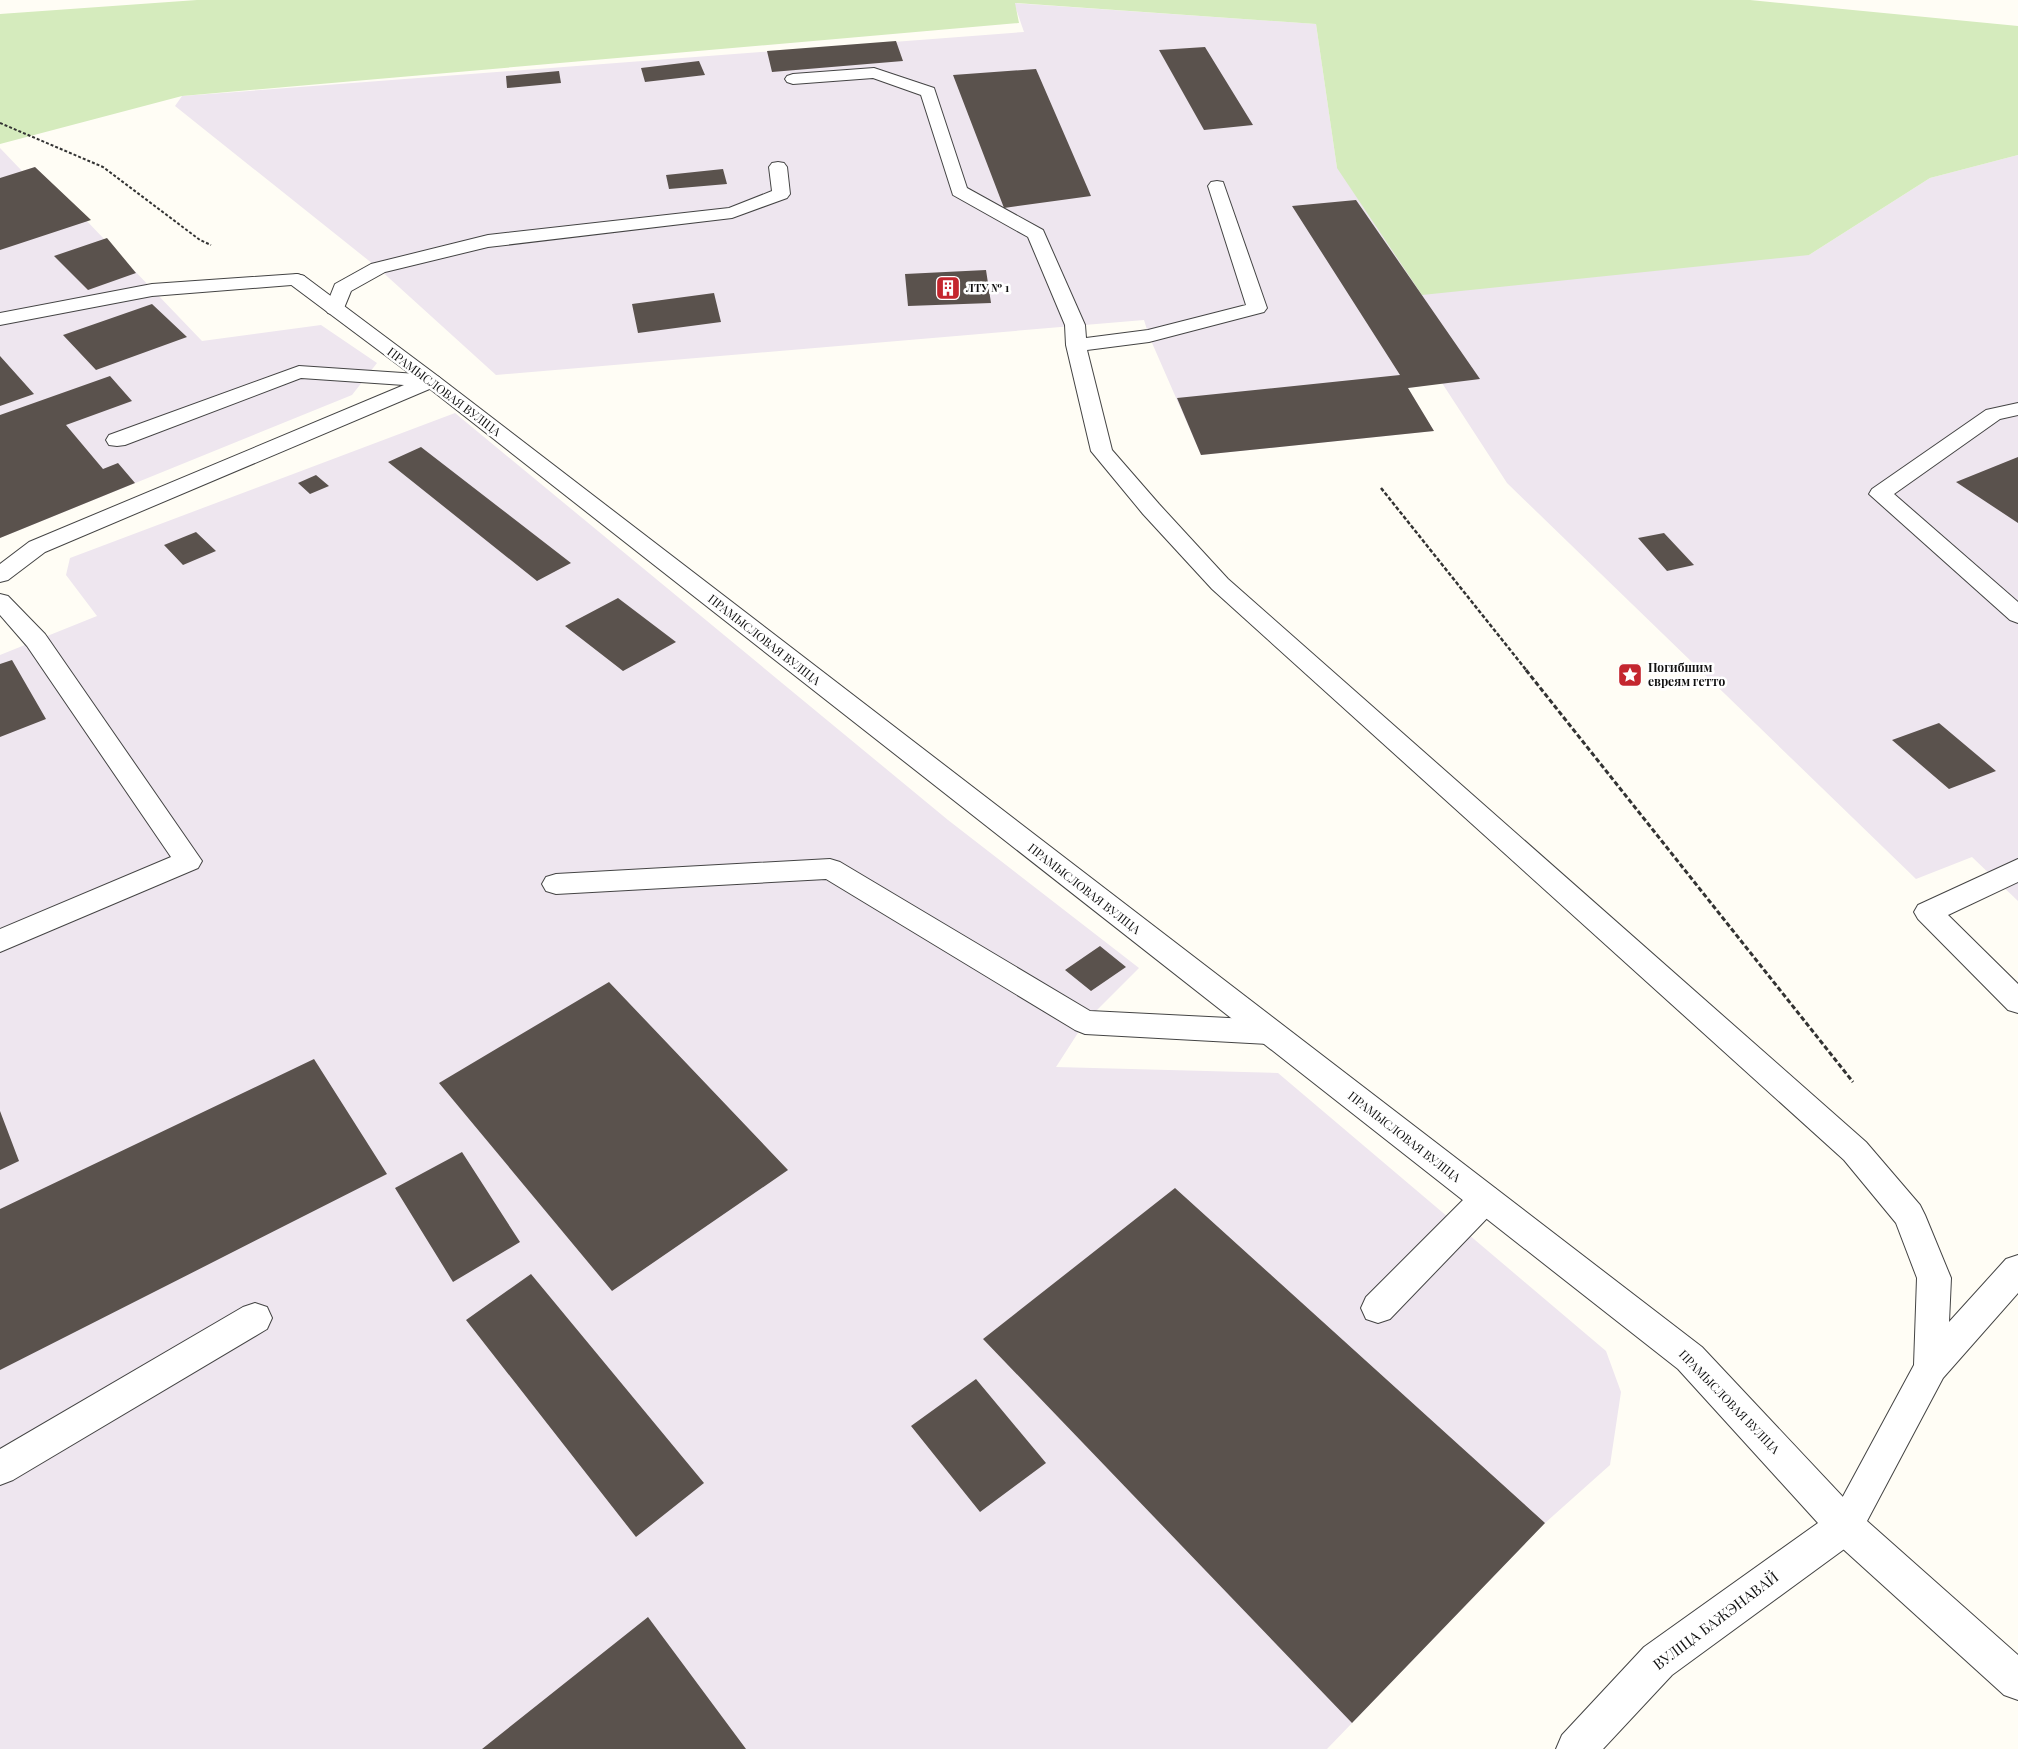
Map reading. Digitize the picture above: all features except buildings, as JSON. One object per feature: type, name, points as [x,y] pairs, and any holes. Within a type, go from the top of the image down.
[{"type":"street","points":[[793,79],[874,73],[928,92],[959,192],[1036,234],[1075,325],[1076,345],[1102,451],[1151,509],[1220,584],[1855,1151],[1909,1216],[1934,1278],[1930,1366]]},
{"type":"street","points":[[335,309],[342,288],[378,268],[488,241],[732,213],[781,194],[778,167]]},
{"type":"street","points":[[1076,345],[1150,336],[1257,308],[1217,186]]},
{"type":"street","name":"ПРАМЫСЛОВАЯ ВУЛІЦА","points":[[0,319],[152,290],[297,280],[432,382],[1690,1358],[1845,1526],[2018,1681]]},
{"type":"street","points":[[117,440],[299,372],[432,382]]},
{"type":"street","points":[[0,575],[37,547],[432,382]]},
{"type":"street","points":[[2018,409],[1993,414],[1880,494],[2018,615]]},
{"type":"street","points":[[0,600],[36,640],[188,861],[0,941]]},
{"type":"street","points":[[556,884],[830,869],[1085,1022],[1268,1032]]},
{"type":"street","points":[[2018,869],[1997,881],[1928,912],[2018,1002]]},
{"type":"street","points":[[1378,1308],[1484,1199]]},
{"type":"street","points":[[1845,1526],[1930,1366],[2018,1269]]},
{"type":"street","points":[[0,1468],[255,1318]]},
{"type":"street","name":"ВУЛІЦА БАЖЭНАВАЙ","points":[[1576,1749],[1658,1661],[1845,1526]]},
{"type":"path","points":[[0,123],[102,167],[200,240],[218,247]]},
{"type":"path","points":[[1381,488],[1858,1088]]},
{"type":"shaded area","points":[[1014,3],[1316,24],[1337,168],[1809,255],[1930,178],[2018,155],[2018,901],[1972,857],[1916,879],[1507,483],[1442,383],[1408,388],[1434,431],[1201,455],[1149,336],[1144,320],[496,375],[378,268],[175,106],[182,96],[1024,32]]},
{"type":"shaded area","points":[[0,148],[22,171],[35,167],[202,341],[321,325],[377,363],[352,395],[0,538]]},
{"type":"shaded area","points":[[455,413],[948,820],[1139,968],[1085,1022],[1056,1067],[1278,1073],[1606,1351],[1621,1392],[1610,1465],[1545,1523],[1327,1749],[0,1749],[0,655],[97,616],[66,575],[70,558]]},
{"type":"green space","points":[[197,0],[1750,0],[2018,26],[2018,155],[1930,178],[1809,255],[1422,295],[1337,168],[1316,24],[1015,3],[1019,23],[182,96],[0,144],[0,14]]},
{"type":"place","name":"ЛТУ № 1","points":[[948,288]]},
{"type":"place","name":"Погибшим евреям гетто","points":[[1630,675]]}]
